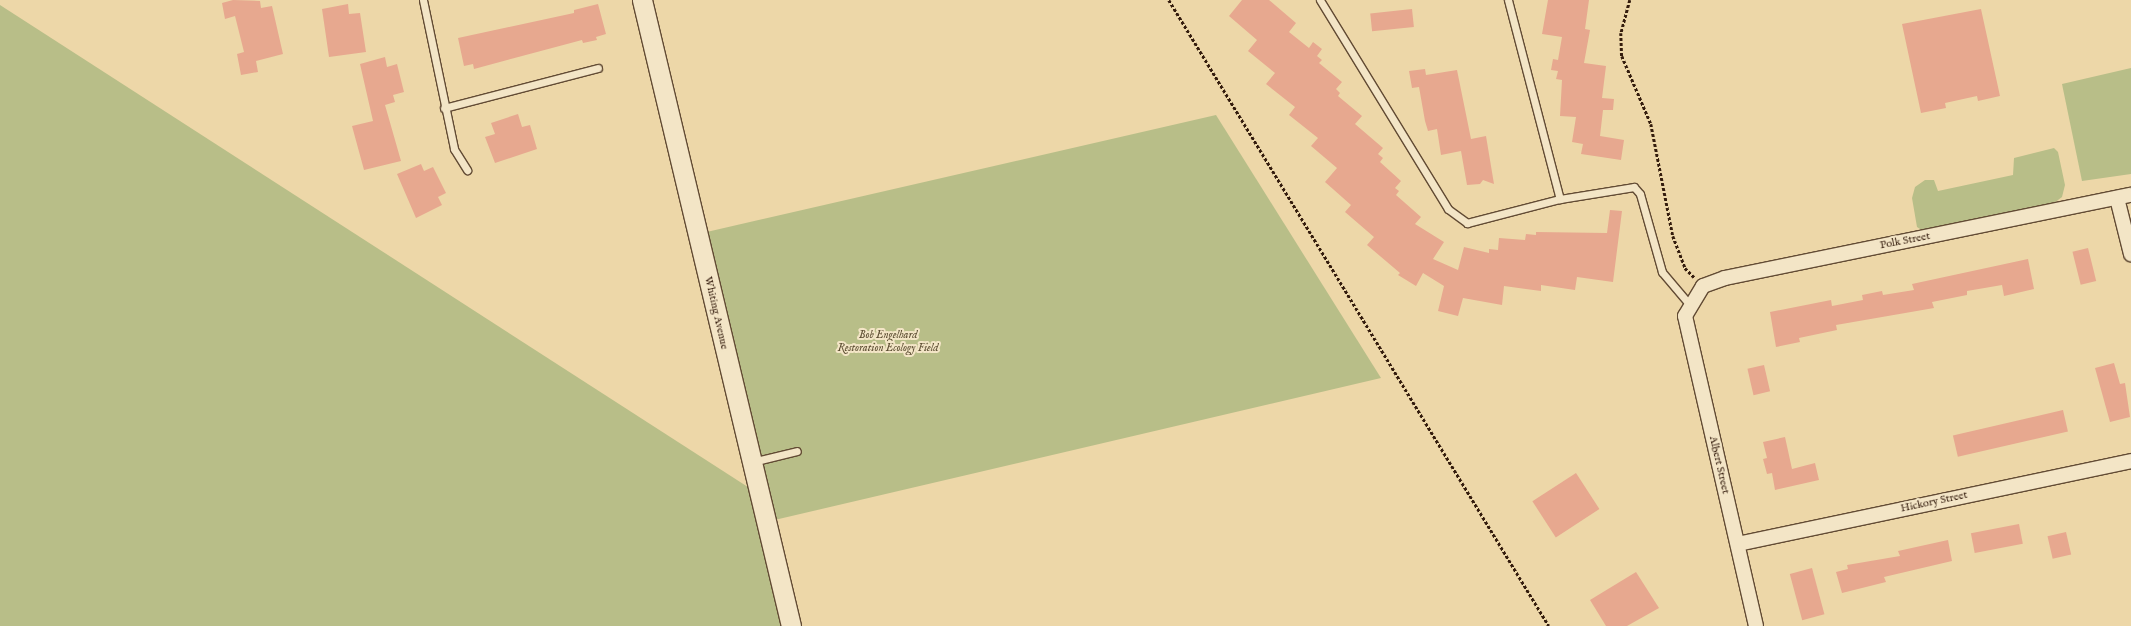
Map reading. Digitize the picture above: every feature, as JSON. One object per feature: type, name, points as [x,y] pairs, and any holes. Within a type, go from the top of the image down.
[{"type":"street","name":"Whiting Avenue","points":[[642,0],[791,626]]},
{"type":"street","name":"Polk Street","points":[[1703,286],[1725,278],[2131,195]]},
{"type":"street","points":[[2117,198],[2131,254]]},
{"type":"street","points":[[1689,304],[1703,286]]},
{"type":"street","name":"Albert Street","points":[[1689,304],[1685,316],[1688,333],[1756,626]]},
{"type":"street","name":"Hickory Street","points":[[1738,544],[2131,461]]},
{"type":"lane","points":[[423,0],[444,108],[454,149],[467,170]]},
{"type":"lane","points":[[1320,0],[1448,209],[1467,223],[1560,199],[1634,187],[1640,194],[1662,272],[1689,304]]},
{"type":"lane","points":[[1508,0],[1560,199]]},
{"type":"lane","points":[[444,108],[598,68]]},
{"type":"lane","points":[[752,462],[797,451]]},
{"type":"path","points":[[1169,0],[1549,626]]},
{"type":"path","points":[[1630,0],[1621,33],[1622,56],[1651,124],[1673,236],[1685,268],[1703,286]]},
{"type":"green space","points":[[0,5],[751,489],[784,626],[0,626]]},
{"type":"green space","points":[[2131,68],[2131,174],[2082,181],[2062,84]]},
{"type":"green space","name":"Bob Engelhard Restoration Ecology Field","points":[[1216,115],[1381,378],[766,522],[698,234]]},
{"type":"green space","points":[[2054,148],[2058,152],[2065,185],[2062,197],[2054,203],[1923,231],[1917,227],[1912,198],[1915,187],[1925,180],[1934,180],[1938,191],[2013,175],[2014,158]]},
{"type":"building","points":[[233,0],[260,1],[261,8],[272,6],[283,54],[256,61],[258,72],[241,75],[237,54],[244,52],[235,16],[225,19],[222,3]]},
{"type":"building","points":[[1242,0],[1269,0],[1296,23],[1289,32],[1309,48],[1313,42],[1322,49],[1317,56],[1322,60],[1319,63],[1342,82],[1336,89],[1340,93],[1338,96],[1362,116],[1355,124],[1383,148],[1378,154],[1383,158],[1380,162],[1401,181],[1395,188],[1399,191],[1396,195],[1421,217],[1415,224],[1444,242],[1433,259],[1458,270],[1464,247],[1489,253],[1489,249],[1498,250],[1499,238],[1525,240],[1526,234],[1536,235],[1536,232],[1607,233],[1610,210],[1622,211],[1613,282],[1577,277],[1575,290],[1541,285],[1541,291],[1504,286],[1502,305],[1463,298],[1458,316],[1438,311],[1444,286],[1423,273],[1416,286],[1398,275],[1400,273],[1367,245],[1374,237],[1345,212],[1351,205],[1325,182],[1337,168],[1311,146],[1318,138],[1289,115],[1295,107],[1266,84],[1275,73],[1248,51],[1257,40],[1229,16]]},
{"type":"building","points":[[1548,0],[1589,0],[1585,29],[1590,30],[1584,63],[1606,66],[1602,98],[1614,99],[1613,110],[1603,110],[1600,136],[1624,140],[1621,160],[1581,154],[1583,144],[1572,142],[1576,117],[1560,116],[1562,80],[1556,79],[1558,71],[1551,70],[1553,59],[1558,60],[1562,37],[1542,34]]},
{"type":"building","points":[[348,4],[349,14],[360,13],[366,52],[329,57],[322,9]]},
{"type":"building","points":[[598,4],[606,34],[596,37],[597,40],[583,43],[582,40],[474,69],[473,64],[464,66],[458,38],[574,13],[574,10]]},
{"type":"building","points":[[1412,9],[1414,27],[1372,31],[1370,13]]},
{"type":"building","points":[[1981,9],[2000,96],[1978,101],[1977,96],[1945,103],[1946,108],[1921,113],[1902,24]]},
{"type":"building","points":[[385,57],[387,67],[397,64],[404,92],[393,95],[395,102],[385,105],[401,161],[364,170],[352,126],[373,121],[360,64]]},
{"type":"building","points":[[1425,69],[1426,75],[1457,70],[1471,139],[1486,136],[1494,184],[1483,180],[1480,184],[1467,185],[1461,151],[1441,155],[1437,129],[1428,131],[1419,87],[1412,88],[1409,71]]},
{"type":"building","points":[[518,114],[522,127],[530,125],[537,149],[495,163],[485,137],[495,134],[491,123]]},
{"type":"building","points":[[421,164],[424,171],[433,167],[446,193],[438,197],[442,205],[416,218],[397,174]]},
{"type":"building","points":[[2088,248],[2096,281],[2081,285],[2072,252]]},
{"type":"building","points":[[2028,259],[2034,289],[2004,296],[2002,285],[1967,291],[1967,295],[1932,302],[1934,308],[1836,325],[1837,330],[1799,338],[1800,342],[1776,347],[1770,312],[1831,300],[1832,306],[1863,300],[1862,295],[1882,291],[1883,295],[1914,290],[1912,284]]},
{"type":"building","points":[[2114,363],[2120,384],[2125,383],[2130,417],[2110,422],[2095,368]]},
{"type":"building","points":[[1764,365],[1770,391],[1754,395],[1747,369]]},
{"type":"building","points":[[2063,410],[2068,431],[1958,457],[1953,435]]},
{"type":"building","points":[[1785,437],[1792,469],[1815,463],[1819,480],[1775,490],[1772,473],[1767,474],[1763,459],[1767,458],[1763,442]]},
{"type":"building","points":[[1576,473],[1599,509],[1556,537],[1532,501]]},
{"type":"building","points":[[2019,524],[2023,544],[1975,553],[1971,533]]},
{"type":"building","points":[[2066,532],[2071,554],[2053,559],[2047,536]]},
{"type":"building","points":[[1948,540],[1952,561],[1884,577],[1886,582],[1842,593],[1836,572],[1848,569],[1847,565],[1900,556],[1898,551]]},
{"type":"building","points":[[1812,568],[1824,614],[1802,620],[1790,574]]},
{"type":"building","points":[[1636,572],[1659,608],[1627,626],[1606,626],[1590,600]]}]
